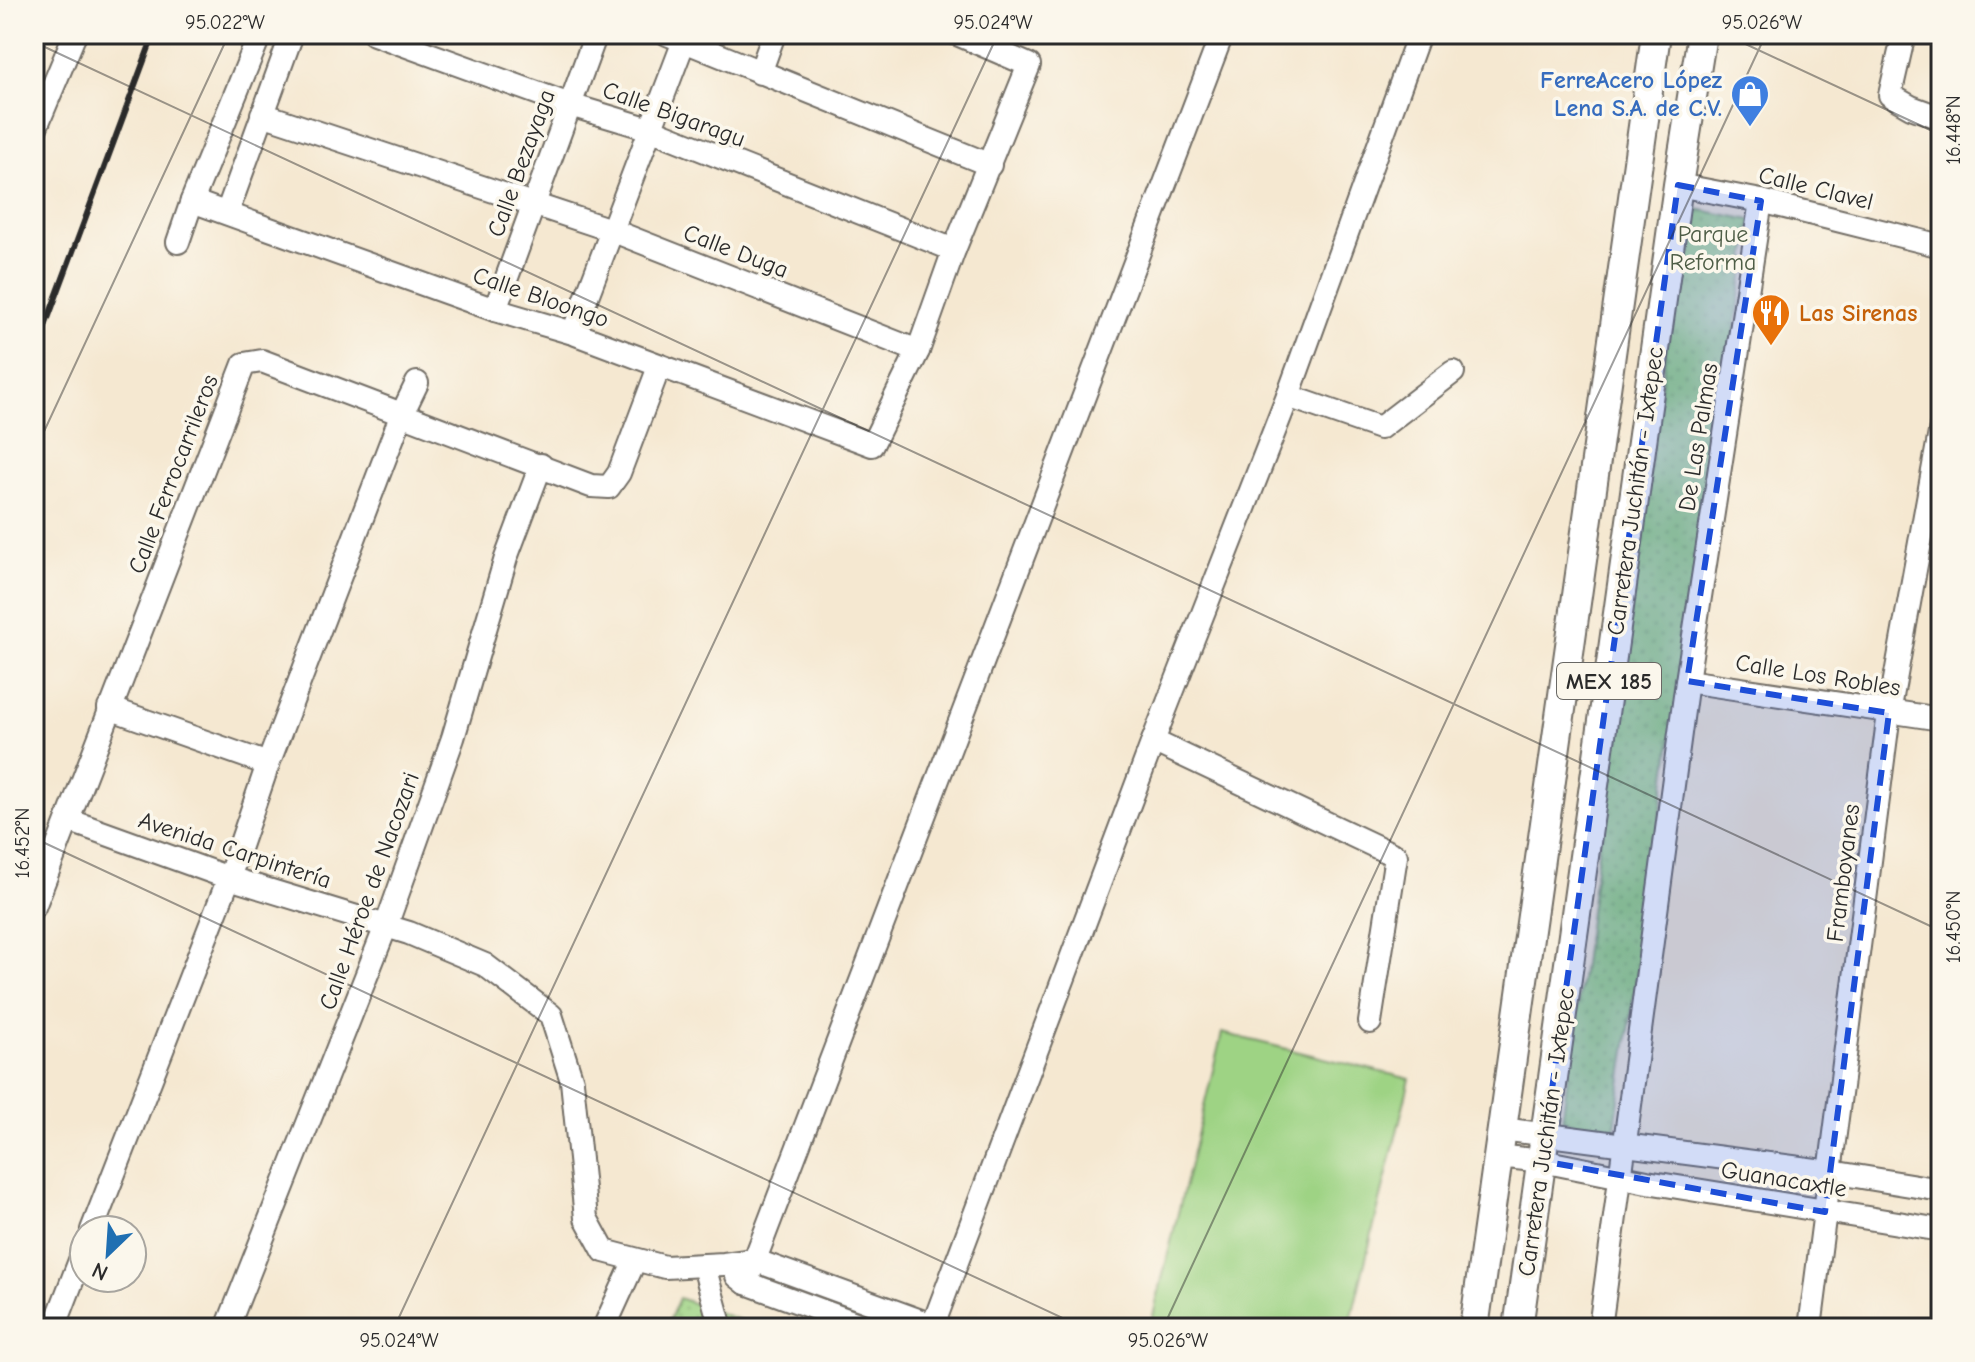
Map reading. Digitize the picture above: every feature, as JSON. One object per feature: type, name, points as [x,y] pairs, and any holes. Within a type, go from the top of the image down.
[{"type":"main road","name":"Carretera Juchitán - Ixtepec","points":[[1474,1328],[1656,34]]},
{"type":"main road","name":"Carretera Juchitán - Ixtepec","points":[[1518,1328],[1678,185],[1702,34]]},
{"type":"street","points":[[34,132],[75,34]]},
{"type":"street","points":[[178,242],[260,34]]},
{"type":"street","points":[[227,213],[292,34]]},
{"type":"street","name":"Calle Bigaragu","points":[[374,34],[570,105],[650,129],[954,250]]},
{"type":"street","name":"Calle Bezayaga","points":[[495,310],[596,34]]},
{"type":"street","points":[[760,73],[774,34]]},
{"type":"street","points":[[918,351],[954,250],[1029,65],[957,34]]},
{"type":"street","points":[[746,1283],[1222,34]]},
{"type":"street","points":[[604,1328],[635,1260],[665,1267],[754,1260],[935,1327],[1153,741],[1288,396],[1419,34]]},
{"type":"street","points":[[1904,34],[1890,95],[1941,118]]},
{"type":"street","points":[[573,333],[650,129],[676,37],[990,165]]},
{"type":"street","name":"Calle Duga","points":[[262,114],[611,230],[918,351]]},
{"type":"street","name":"Calle Clavel","points":[[1678,185],[1761,201],[1941,246]]},
{"type":"street","name":"Calle Bloongo","points":[[192,201],[495,310],[573,333],[872,445],[918,351]]},
{"type":"street","name":"De Las Palmas","points":[[1600,1328],[1687,681],[1761,201]]},
{"type":"street","name":"Calle Ferrocarrileros","points":[[34,907],[244,364],[262,361],[591,486],[609,487],[619,473],[659,367]]},
{"type":"street","points":[[1288,396],[1380,428],[1453,372]]},
{"type":"street","points":[[98,1214],[229,878],[268,764],[401,416],[417,383]]},
{"type":"street","name":"Framboyanes","points":[[1810,1328],[1889,713],[1941,427]]},
{"type":"street","name":"Calle Héroe de Nacozari","points":[[227,1328],[386,926],[453,738],[506,558],[541,465]]},
{"type":"street","name":"Calle Los Robles","points":[[1687,681],[1941,719]]},
{"type":"street","points":[[109,708],[268,764]]},
{"type":"street","points":[[1153,741],[1396,856],[1370,1022]]},
{"type":"street","name":"Avenida Carpintería","points":[[68,820],[229,878],[386,926],[485,965],[551,1015],[572,1081],[586,1218],[604,1251],[635,1260]]},
{"type":"street","points":[[1500,1142],[1544,1147]]},
{"type":"street","name":"Guanacaxtle","points":[[1544,1147],[1623,1146],[1831,1172],[1941,1190]]},
{"type":"street","name":"Guanacaxtle","points":[[1544,1147],[1619,1176],[1941,1230]]},
{"type":"street","points":[[714,1265],[746,1283],[869,1328]]},
{"type":"street","points":[[714,1265],[721,1328]]},
{"type":"street","points":[[54,1328],[68,1292]]},
{"type":"highlighted area","points":[[1678,185],[1761,201],[1687,681],[1889,713],[1825,1212],[1542,1161]]},
{"type":"green space","name":"Parque Reforma","points":[[1685,207],[1752,220],[1680,680],[1614,1133],[1562,1120]]},
{"type":"green space","points":[[1222,1033],[1410,1079],[1349,1328],[1150,1328]]},
{"type":"green space","points":[[679,1298],[761,1328],[666,1328]]},
{"type":"railway","points":[[34,356],[154,34]]},
{"type":"place","name":"FerreAcero López Lena S.A. de C.V.","points":[[1750,128]]},
{"type":"place","name":"Las Sirenas","points":[[1771,347]]}]
